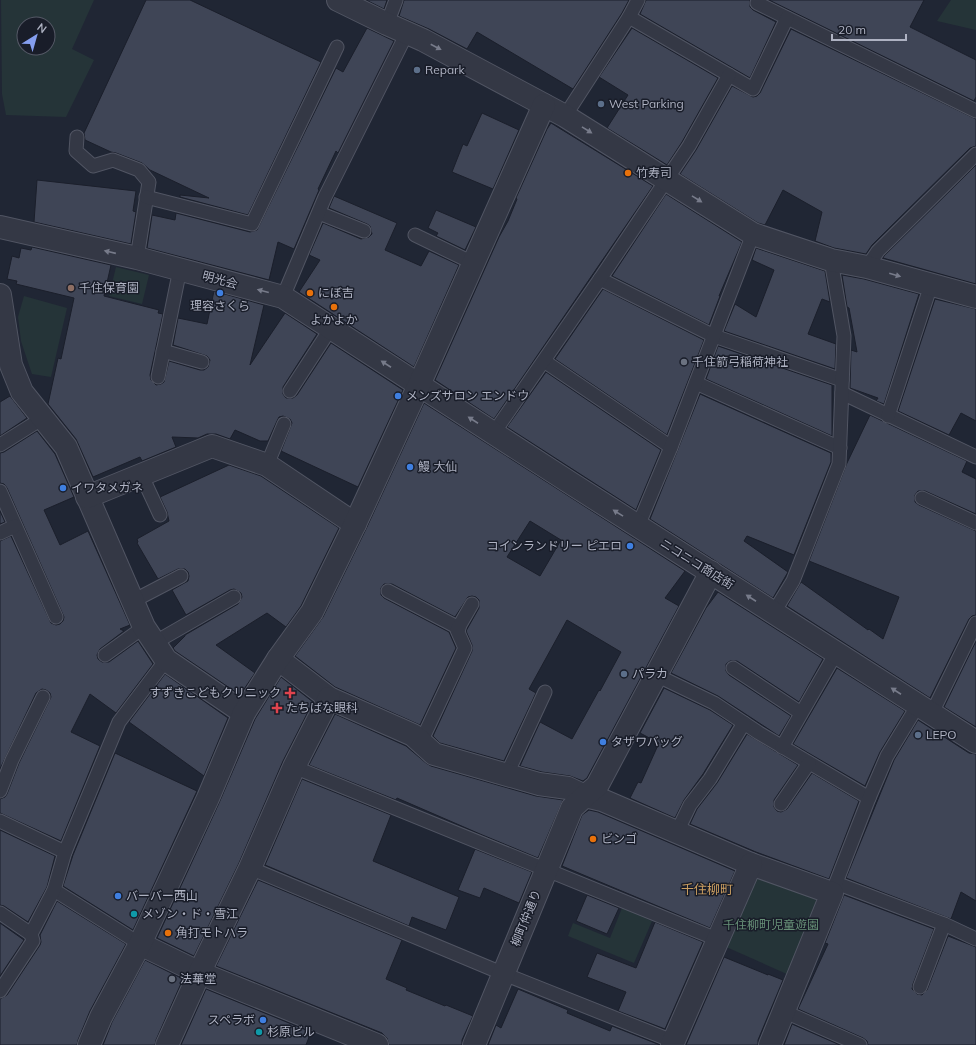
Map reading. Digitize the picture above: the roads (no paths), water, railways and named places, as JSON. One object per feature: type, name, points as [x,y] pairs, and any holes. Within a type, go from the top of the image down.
[{"type":"street","points":[[338,0],[423,40],[565,116],[753,234],[831,260],[867,267],[975,296]]},
{"type":"street","points":[[89,1045],[100,1017],[140,944],[208,798],[244,713],[278,659],[312,612],[355,524],[544,105]]},
{"type":"street","name":"明光会","points":[[0,227],[137,258],[283,297],[419,385]]},
{"type":"street","points":[[0,295],[11,365],[22,392],[66,447],[133,602],[155,643],[244,713]]},
{"type":"street","name":"ニコニコ商店街","points":[[419,385],[493,434],[976,742]]},
{"type":"street","points":[[87,497],[212,446],[267,465],[355,524]]},
{"type":"street","name":"柳町仲通り","points":[[474,1045],[572,808],[597,786],[711,572]]},
{"type":"street","points":[[278,659],[329,698],[413,735],[434,754],[539,784],[568,788],[585,796],[602,800],[751,864],[834,888],[770,1045]]},
{"type":"street","points":[[168,1045],[200,973],[250,868],[294,768],[329,698]]},
{"type":"street","points":[[677,1044],[751,864]]},
{"type":"street","points":[[140,944],[200,973],[377,1045]]},
{"type":"lane","points":[[387,24],[396,0]]},
{"type":"lane","points":[[565,116],[629,17],[638,0]]},
{"type":"lane","points":[[757,3],[976,110]]},
{"type":"lane","points":[[629,17],[753,89],[788,18]]},
{"type":"lane","points":[[283,297],[319,213],[407,33]]},
{"type":"lane","points":[[146,196],[252,224],[337,47]]},
{"type":"lane","points":[[493,434],[600,279],[689,146],[729,75]]},
{"type":"lane","points":[[77,137],[76,151],[93,166],[113,160],[139,170],[149,182],[137,258]]},
{"type":"lane","points":[[867,267],[878,251],[976,154]]},
{"type":"lane","points":[[319,213],[364,231]]},
{"type":"lane","points":[[638,526],[671,447],[753,234]]},
{"type":"lane","points":[[414,235],[473,263]]},
{"type":"lane","points":[[774,612],[793,581],[839,464],[844,336],[831,260]]},
{"type":"lane","points":[[158,377],[180,269]]},
{"type":"lane","points":[[600,279],[714,336],[842,380]]},
{"type":"lane","points":[[888,416],[931,285]]},
{"type":"lane","points":[[290,391],[332,328]]},
{"type":"lane","points":[[163,351],[202,362]]},
{"type":"lane","points":[[544,361],[671,447]]},
{"type":"lane","points":[[696,383],[840,448]]},
{"type":"lane","points":[[842,394],[976,457]]},
{"type":"lane","points":[[0,445],[43,418]]},
{"type":"lane","points":[[267,465],[284,424]]},
{"type":"lane","points":[[142,474],[160,516]]},
{"type":"lane","points":[[0,491],[56,617]]},
{"type":"lane","points":[[922,498],[976,523]]},
{"type":"lane","points":[[0,533],[16,526]]},
{"type":"lane","points":[[133,602],[181,576]]},
{"type":"lane","points":[[388,591],[459,628]]},
{"type":"lane","points":[[105,655],[155,643],[234,596]]},
{"type":"lane","points":[[421,742],[465,648],[457,630],[472,604]]},
{"type":"lane","points":[[976,624],[925,709],[887,756],[834,888],[944,924],[976,939]]},
{"type":"lane","points":[[31,934],[54,890],[65,852],[119,722],[155,643]]},
{"type":"lane","points":[[782,747],[836,652]]},
{"type":"lane","points":[[734,668],[802,713]]},
{"type":"lane","points":[[656,675],[714,703],[782,747],[869,798]]},
{"type":"lane","points":[[507,774],[544,692]]},
{"type":"lane","points":[[0,791],[12,760],[43,697]]},
{"type":"lane","points":[[677,832],[690,805],[710,779],[744,723]]},
{"type":"lane","points":[[781,804],[809,763]]},
{"type":"lane","points":[[294,768],[719,940]]},
{"type":"lane","points":[[0,821],[65,852]]},
{"type":"lane","points":[[250,868],[504,974],[677,1044]]},
{"type":"lane","points":[[54,890],[140,944]]},
{"type":"lane","points":[[0,913],[31,934],[33,941],[0,991]]},
{"type":"lane","points":[[920,987],[944,924]]},
{"type":"lane","points":[[784,1011],[860,1045]]},
{"type":"place","name":"Repark","points":[[417,70]]},
{"type":"place","name":"West Parking","points":[[601,104]]},
{"type":"place","name":"竹寿司","points":[[628,173]]},
{"type":"place","name":"千住保育園","points":[[71,288]]},
{"type":"place","name":"理容さくら","points":[[220,293]]},
{"type":"place","name":"にぼ吉","points":[[310,293]]},
{"type":"place","name":"よかよか","points":[[334,307]]},
{"type":"place","name":"千住箭弓稲荷神社","points":[[684,362]]},
{"type":"place","name":"メンズサロン エンドウ","points":[[398,396]]},
{"type":"place","name":"鰻 大仙","points":[[410,467]]},
{"type":"place","name":"イワタメガネ","points":[[63,488]]},
{"type":"place","name":"コインランドリー ピエロ","points":[[630,546]]},
{"type":"place","name":"パラカ","points":[[624,674]]},
{"type":"place","name":"すずきこどもクリニック","points":[[290,693]]},
{"type":"place","name":"たちばな眼科","points":[[277,708]]},
{"type":"place","name":"LEPO","points":[[918,735]]},
{"type":"place","name":"タザワバッグ","points":[[603,742]]},
{"type":"place","name":"ビンゴ","points":[[593,839]]},
{"type":"place","name":"バーバー西山","points":[[118,896]]},
{"type":"place","name":"メゾン・ド・雪江","points":[[134,914]]},
{"type":"place","name":"角打モトハラ","points":[[168,933]]},
{"type":"place","name":"法華堂","points":[[172,979]]},
{"type":"place","name":"スペラボ","points":[[263,1020]]},
{"type":"place","name":"杉原ビル","points":[[259,1032]]},
{"type":"district","name":"千住柳町","points":[[707,889]]},
{"type":"park label","name":"千住柳町児童遊園","points":[[771,925]]}]
